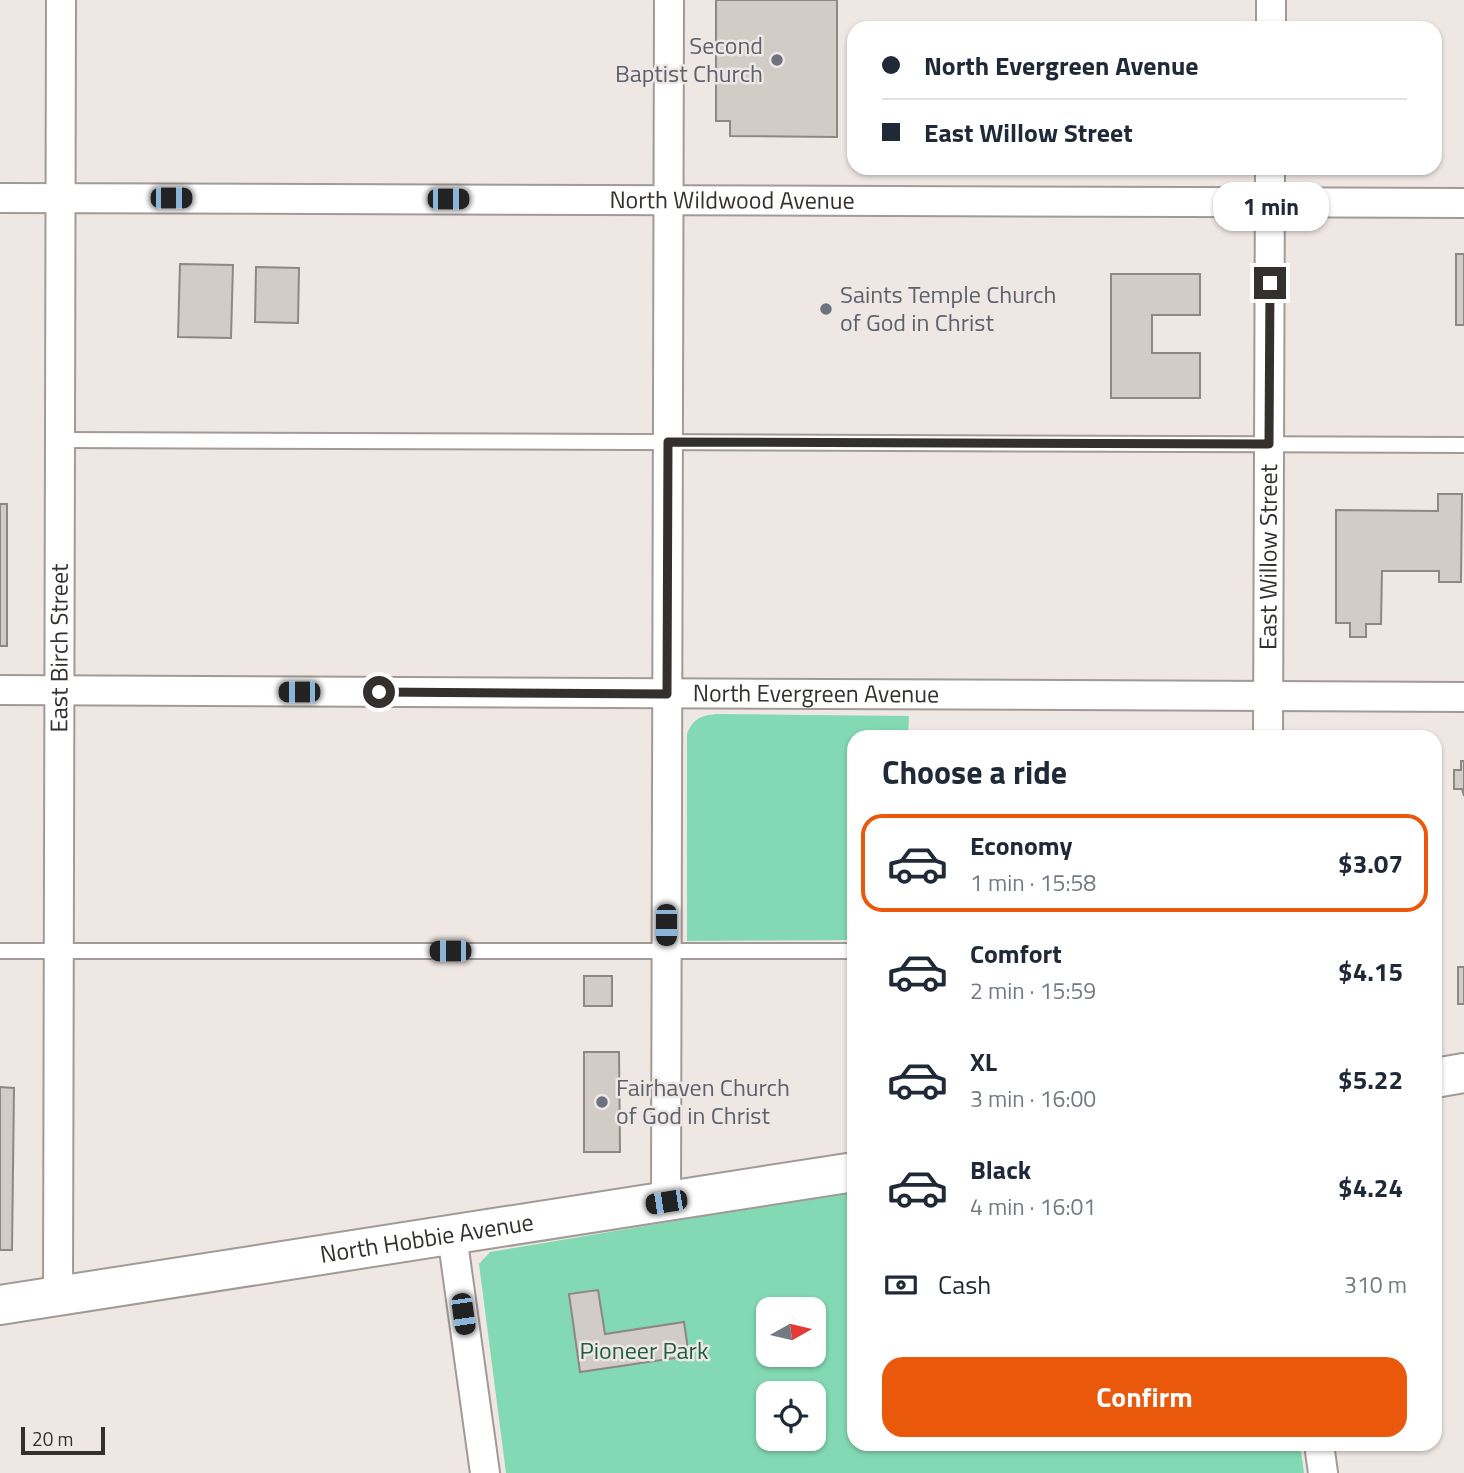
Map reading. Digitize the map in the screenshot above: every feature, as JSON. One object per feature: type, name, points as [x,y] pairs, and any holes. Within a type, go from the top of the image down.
[{"type":"main road","points":[[1442,1077],[1464,1073]]},
{"type":"main road","name":"North Hobbie Avenue","points":[[0,1305],[847,1173]]},
{"type":"street","name":"East Birch Street","points":[[58,1296],[61,0]]},
{"type":"street","points":[[666,1202],[670,0]]},
{"type":"street","points":[[1271,0],[1271,21]]},
{"type":"street","name":"East Willow Street","points":[[1268,730],[1270,175]]},
{"type":"street","name":"North Wildwood Avenue","points":[[0,198],[1464,203]]},
{"type":"street","name":"North Evergreen Avenue","points":[[0,690],[1464,697]]},
{"type":"street","points":[[452,1234],[485,1473]]},
{"type":"street","points":[[1320,1451],[1323,1473]]},
{"type":"lane","points":[[60,440],[1464,445]]},
{"type":"lane","points":[[0,951],[847,951]]},
{"type":"green space","points":[[706,716],[909,716],[908,730],[847,730],[847,940],[687,941],[687,734],[698,719]]},
{"type":"green space","name":"Pioneer Park","points":[[847,1192],[847,1451],[1301,1451],[1304,1473],[506,1473],[479,1264],[490,1252]]},
{"type":"building","name":"Second Baptist Church","points":[[716,0],[837,0],[837,137],[730,136],[730,121],[716,121]]},
{"type":"building","points":[[1456,254],[1464,254],[1464,325],[1456,325]]},
{"type":"building","points":[[180,264],[233,265],[231,338],[178,337]]},
{"type":"building","points":[[256,267],[299,268],[298,323],[255,322]]},
{"type":"building","points":[[1111,274],[1200,274],[1200,315],[1152,315],[1152,353],[1200,353],[1200,398],[1111,398]]},
{"type":"building","points":[[1438,494],[1462,494],[1461,582],[1439,582],[1439,571],[1382,571],[1381,624],[1366,624],[1366,637],[1350,637],[1350,623],[1336,623],[1336,510],[1438,511]]},
{"type":"building","points":[[0,504],[7,504],[7,646],[0,646]]},
{"type":"building","points":[[1461,761],[1464,761],[1464,796],[1462,789],[1454,789],[1454,770],[1461,770]]},
{"type":"building","points":[[1458,967],[1464,967],[1464,1004],[1458,1004]]},
{"type":"building","points":[[584,976],[612,976],[612,1006],[584,1006]]},
{"type":"building","name":"Fairhaven Church of God in Christ","points":[[584,1052],[619,1052],[620,1152],[584,1152]]},
{"type":"building","points":[[0,1087],[14,1088],[12,1250],[0,1250]]},
{"type":"building","points":[[598,1290],[605,1334],[684,1322],[689,1356],[580,1372],[569,1294]]},
{"type":"place","name":"Second Baptist Church","points":[[777,60]]},
{"type":"place","name":"Saints Temple Church of God in Christ","points":[[826,309]]},
{"type":"place","name":"Fairhaven Church of God in Christ","points":[[602,1102]]},
{"type":"route","points":[[379,692],[667,694],[668,442],[1269,444],[1270,283]]}]
